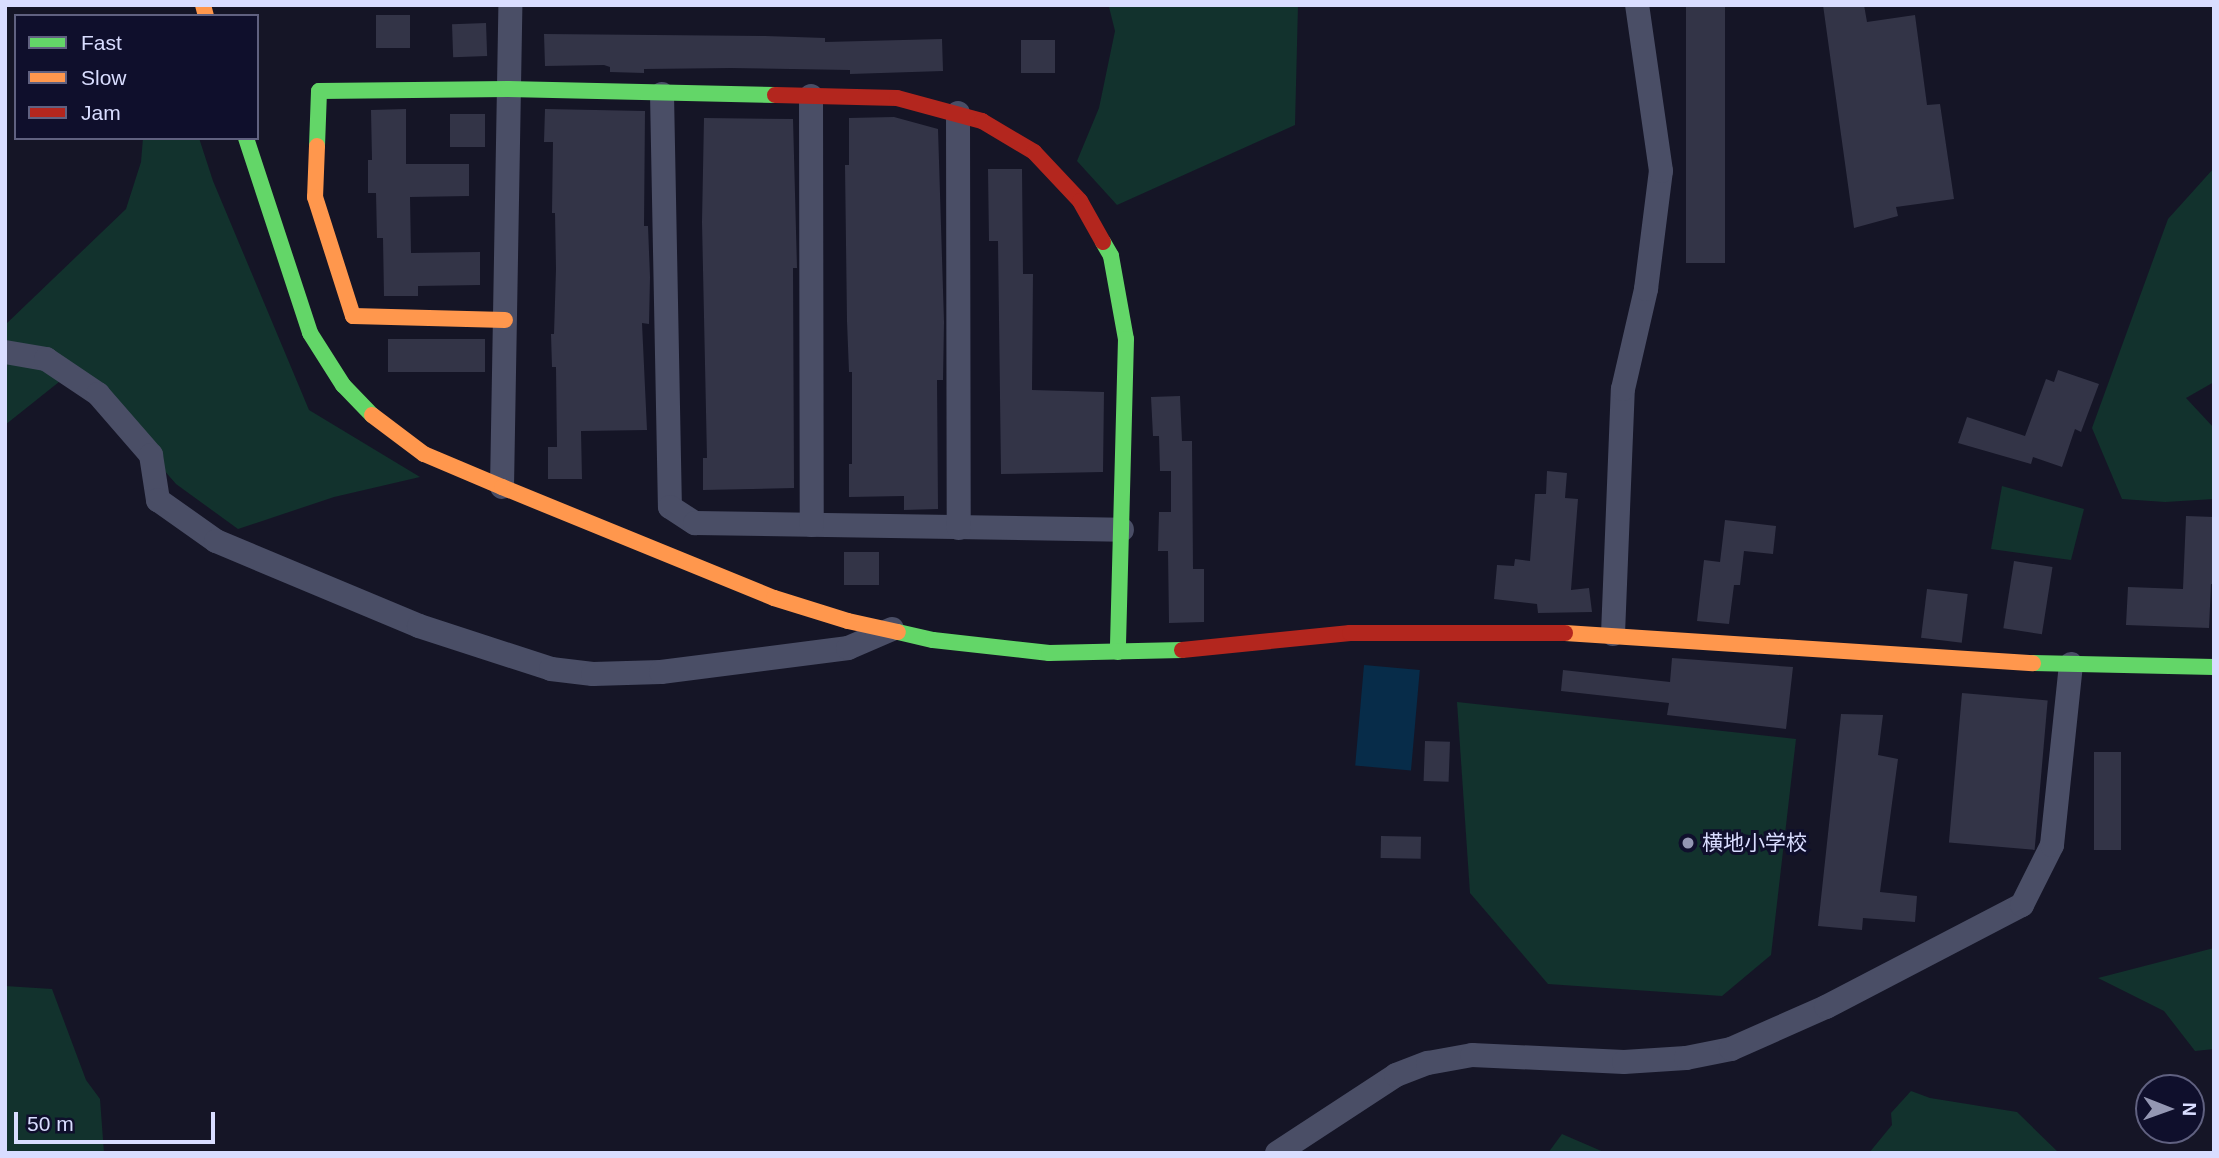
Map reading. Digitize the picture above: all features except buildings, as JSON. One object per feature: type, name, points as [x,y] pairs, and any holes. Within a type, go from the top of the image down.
[{"type":"street","points":[[502,487],[510,5]]},
{"type":"street","points":[[1613,634],[1623,389],[1646,289],[1661,171],[1637,5]]},
{"type":"street","points":[[505,320],[353,316],[315,197],[319,91],[508,89],[897,98],[982,121],[1034,152],[1080,201],[1111,256],[1126,339],[1118,652]]},
{"type":"street","points":[[662,94],[670,507],[695,523],[1122,530]]},
{"type":"street","points":[[811,96],[811,525]]},
{"type":"street","points":[[958,113],[959,528]]},
{"type":"street","points":[[247,140],[310,333],[343,385],[377,420],[424,454],[774,598],[848,621],[933,640],[1049,653],[1222,648],[1350,633],[1613,634],[1977,662],[2214,667]]},
{"type":"street","points":[[5,352],[46,359],[98,394],[150,455],[158,500],[216,541],[419,626],[551,669],[593,674],[661,673],[848,648],[892,629]]},
{"type":"street","points":[[1277,1153],[1396,1075],[1428,1063],[1472,1055],[1624,1062],[1686,1058],[1731,1049],[1826,1007],[2022,905],[2052,845],[2071,664]]},
{"type":"green space","points":[[1298,5],[1295,125],[1117,205],[1077,161],[1099,108],[1115,31],[1109,7]]},
{"type":"green space","points":[[143,140],[200,140],[213,181],[309,410],[420,477],[334,497],[238,529],[176,484],[98,394],[69,374],[5,425],[5,325],[126,209],[141,162]]},
{"type":"green space","points":[[2214,168],[2214,382],[2186,398],[2214,428],[2214,499],[2165,502],[2122,499],[2092,428],[2168,219]]},
{"type":"green space","points":[[2002,486],[2084,509],[2071,560],[1991,549]]},
{"type":"green space","points":[[1457,702],[1796,739],[1771,955],[1722,996],[1548,984],[1470,893]]},
{"type":"green space","points":[[2214,948],[2214,1049],[2195,1051],[2164,1011],[2098,978]]},
{"type":"green space","points":[[5,986],[52,989],[86,1080],[100,1099],[104,1153],[5,1153]]},
{"type":"green space","points":[[1911,1091],[1930,1098],[2017,1112],[2059,1153],[1869,1153],[1892,1125],[1891,1113]]},
{"type":"green space","points":[[1562,1134],[1606,1153],[1548,1153]]},
{"type":"water","points":[[1364,665],[1420,670],[1411,770],[1355,766]]},
{"type":"traffic: fast","points":[[317,146],[319,91],[508,89],[775,95]]},
{"type":"traffic: fast","points":[[247,140],[310,333],[343,385],[372,415]]},
{"type":"traffic: fast","points":[[1103,242],[1111,256],[1126,339],[1118,652]]},
{"type":"traffic: fast","points":[[898,632],[933,640],[1049,653],[1182,650]]},
{"type":"traffic: fast","points":[[2033,663],[2214,667]]},
{"type":"traffic: slow","points":[[203,5],[205,14]]},
{"type":"traffic: slow","points":[[317,146],[315,197],[353,316],[505,320]]},
{"type":"traffic: slow","points":[[372,415],[424,454],[502,487],[774,598],[848,621],[898,632]]},
{"type":"traffic: slow","points":[[1565,633],[2033,663]]},
{"type":"traffic: jam","points":[[775,95],[897,98],[982,121],[1034,152],[1080,201],[1103,242]]},
{"type":"traffic: jam","points":[[1182,650],[1350,633],[1565,633]]},
{"type":"place","name":"横地小学校","points":[[1688,843]]}]
